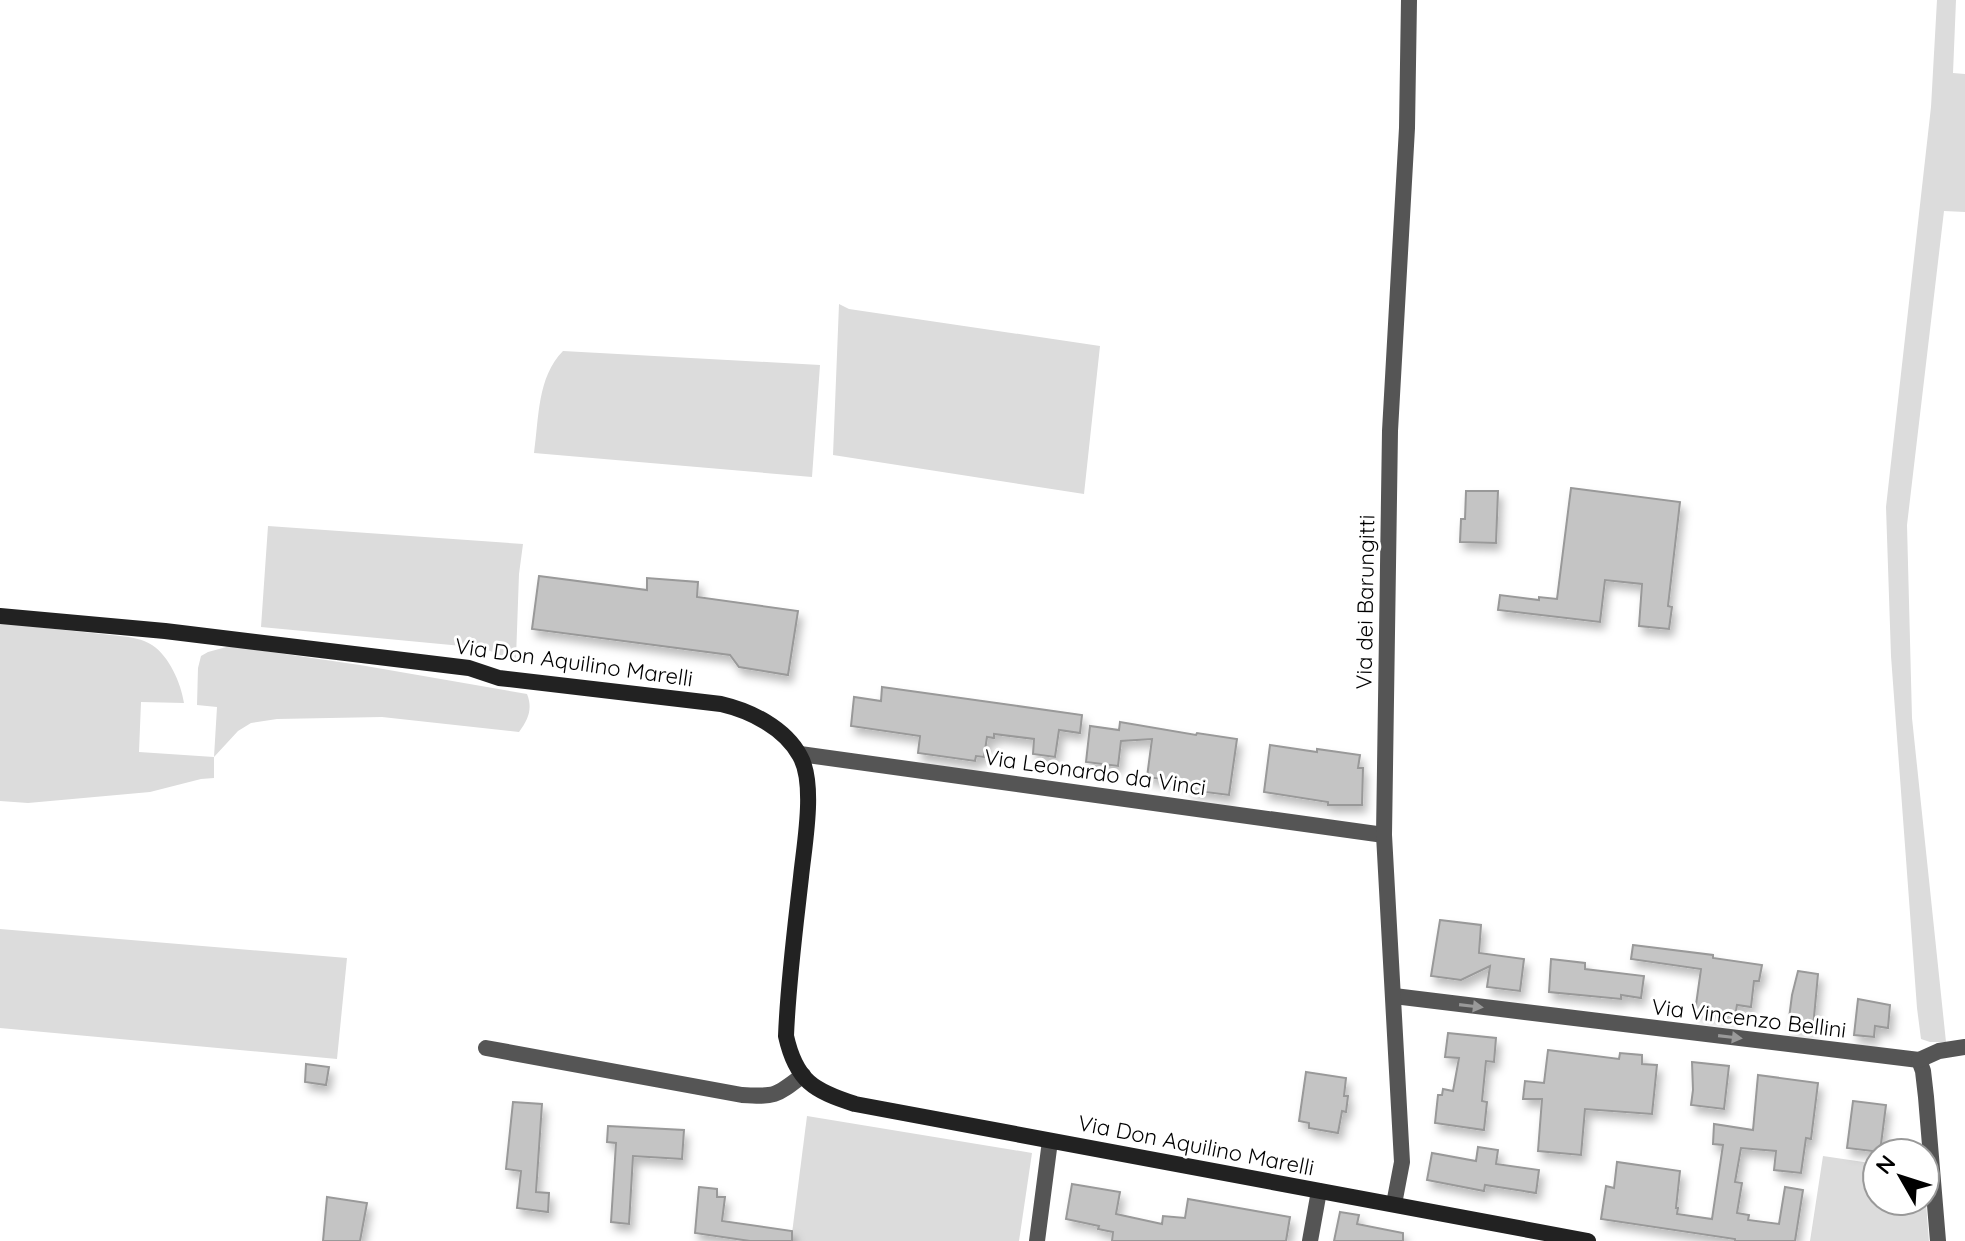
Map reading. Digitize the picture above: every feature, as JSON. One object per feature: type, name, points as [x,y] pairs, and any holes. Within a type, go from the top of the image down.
[{"type":"street","name":"Via dei Barungitti","points":[[1394,1204],[1402,1162],[1384,835],[1390,431],[1407,128],[1409,0]]},
{"type":"street","name":"Via Don Aquilino Marelli","points":[[0,616],[165,631],[469,668],[499,678],[721,704],[739,708],[767,723],[800,754]]},
{"type":"street","name":"Via Leonardo da Vinci","points":[[800,754],[1384,835]]},
{"type":"street","points":[[486,1048],[742,1095],[768,1096],[779,1093],[803,1075],[790,1057],[786,1036],[807,816],[807,778],[800,754]]},
{"type":"street","name":"Via Vincenzo Bellini","points":[[1394,996],[1919,1060]]},
{"type":"street","points":[[1938,1241],[1926,1097],[1919,1060],[1939,1051],[1965,1047]]},
{"type":"street","name":"Via Don Aquilino Marelli","points":[[803,1075],[827,1095],[855,1104],[1588,1241]]},
{"type":"street","points":[[1037,1241],[1050,1141]]},
{"type":"street","points":[[1310,1241],[1319,1191]]},
{"type":"shaded area","points":[[1937,0],[1956,0],[1953,73],[1965,74],[1965,212],[1944,211],[1907,525],[1912,718],[1946,1042],[1921,1039],[1917,1008],[1891,656],[1886,507],[1931,107]]},
{"type":"shaded area","points":[[839,304],[849,309],[1100,346],[1084,494],[833,455]]},
{"type":"shaded area","points":[[563,351],[820,365],[812,477],[534,453],[544,386],[554,361]]},
{"type":"shaded area","points":[[268,526],[523,544],[516,658],[483,648],[261,627]]},
{"type":"shaded area","points":[[0,623],[128,637],[152,645],[164,656],[173,671],[184,703],[141,702],[139,752],[214,757],[214,778],[150,792],[28,803],[0,801]]},
{"type":"shaded area","points":[[230,646],[527,694],[529,699],[529,714],[519,732],[382,717],[277,719],[251,723],[238,731],[214,757],[217,707],[197,705],[198,668],[201,656]]},
{"type":"shaded area","points":[[0,929],[347,958],[337,1059],[0,1028]]},
{"type":"shaded area","points":[[807,1116],[1032,1153],[1019,1241],[791,1241]]},
{"type":"shaded area","points":[[1823,1156],[1861,1162],[1861,1217],[1927,1217],[1929,1241],[1810,1241]]},
{"type":"building","points":[[1571,488],[1680,502],[1668,606],[1672,607],[1669,629],[1639,626],[1642,584],[1605,580],[1600,622],[1498,610],[1500,595],[1557,599]]},
{"type":"building","points":[[1466,491],[1498,491],[1496,543],[1460,542]]},
{"type":"building","points":[[539,576],[647,590],[647,578],[698,582],[697,597],[798,611],[788,675],[739,667],[730,655],[532,629]]},
{"type":"building","points":[[882,687],[1082,715],[1080,733],[1059,730],[1055,757],[1033,754],[1034,739],[994,734],[994,738],[987,737],[984,757],[976,756],[975,761],[918,753],[920,736],[851,726],[854,697],[881,701]]},
{"type":"building","points":[[1120,722],[1237,739],[1229,795],[1189,790],[1190,783],[1147,777],[1152,739],[1121,741],[1118,766],[1086,762],[1090,726],[1119,730]]},
{"type":"building","points":[[1270,745],[1360,755],[1358,768],[1363,768],[1362,805],[1328,805],[1328,802],[1264,792]]},
{"type":"building","points":[[1440,920],[1481,925],[1479,953],[1524,959],[1520,991],[1487,987],[1490,966],[1461,980],[1431,976]]},
{"type":"building","points":[[1633,945],[1762,965],[1759,981],[1754,981],[1751,1007],[1737,1005],[1735,1017],[1695,1012],[1701,969],[1631,959]]},
{"type":"building","points":[[1551,959],[1585,963],[1585,969],[1644,976],[1641,998],[1549,992]]},
{"type":"building","points":[[1798,971],[1818,974],[1813,1028],[1788,1026]]},
{"type":"building","points":[[1858,999],[1890,1005],[1888,1028],[1875,1026],[1874,1037],[1854,1035]]},
{"type":"building","points":[[1448,1033],[1496,1038],[1494,1062],[1486,1061],[1482,1101],[1487,1102],[1484,1130],[1435,1123],[1438,1095],[1442,1095],[1443,1089],[1453,1091],[1459,1058],[1445,1057]]},
{"type":"building","points":[[1548,1050],[1619,1059],[1620,1053],[1642,1055],[1642,1064],[1657,1065],[1652,1114],[1585,1109],[1581,1155],[1538,1151],[1542,1099],[1523,1099],[1525,1081],[1544,1083]]},
{"type":"building","points":[[1692,1062],[1729,1066],[1724,1109],[1691,1105]]},
{"type":"building","points":[[306,1064],[329,1067],[326,1085],[305,1082]]},
{"type":"building","points":[[1306,1072],[1346,1078],[1346,1112],[1342,1111],[1338,1133],[1309,1128],[1309,1123],[1299,1121]]},
{"type":"building","points":[[1758,1075],[1818,1083],[1811,1139],[1806,1138],[1801,1173],[1774,1170],[1776,1151],[1741,1148],[1735,1182],[1742,1183],[1737,1213],[1749,1215],[1748,1220],[1779,1224],[1785,1187],[1803,1190],[1795,1241],[1735,1241],[1601,1219],[1606,1186],[1614,1188],[1617,1162],[1680,1171],[1677,1214],[1712,1219],[1723,1145],[1713,1144],[1714,1124],[1753,1130]]},
{"type":"building","points":[[1853,1101],[1886,1105],[1882,1137],[1861,1137],[1861,1150],[1847,1148]]},
{"type":"building","points":[[513,1102],[542,1104],[536,1192],[549,1193],[548,1212],[517,1208],[521,1171],[506,1169]]},
{"type":"building","points":[[608,1126],[684,1130],[682,1159],[633,1156],[629,1224],[611,1222],[616,1143],[607,1142]]},
{"type":"building","points":[[1478,1147],[1498,1150],[1496,1164],[1539,1170],[1536,1193],[1485,1185],[1484,1191],[1427,1180],[1432,1153],[1476,1161]]},
{"type":"building","points":[[1072,1184],[1120,1192],[1116,1214],[1162,1224],[1163,1216],[1185,1218],[1188,1199],[1290,1217],[1286,1241],[1112,1241],[1113,1232],[1066,1219]]},
{"type":"building","points":[[699,1187],[717,1189],[717,1197],[725,1197],[722,1221],[792,1231],[792,1241],[750,1241],[695,1233]]},
{"type":"building","points":[[327,1197],[367,1203],[360,1241],[323,1241]]},
{"type":"building","points":[[1340,1212],[1359,1215],[1357,1224],[1403,1233],[1403,1241],[1334,1241]]}]
